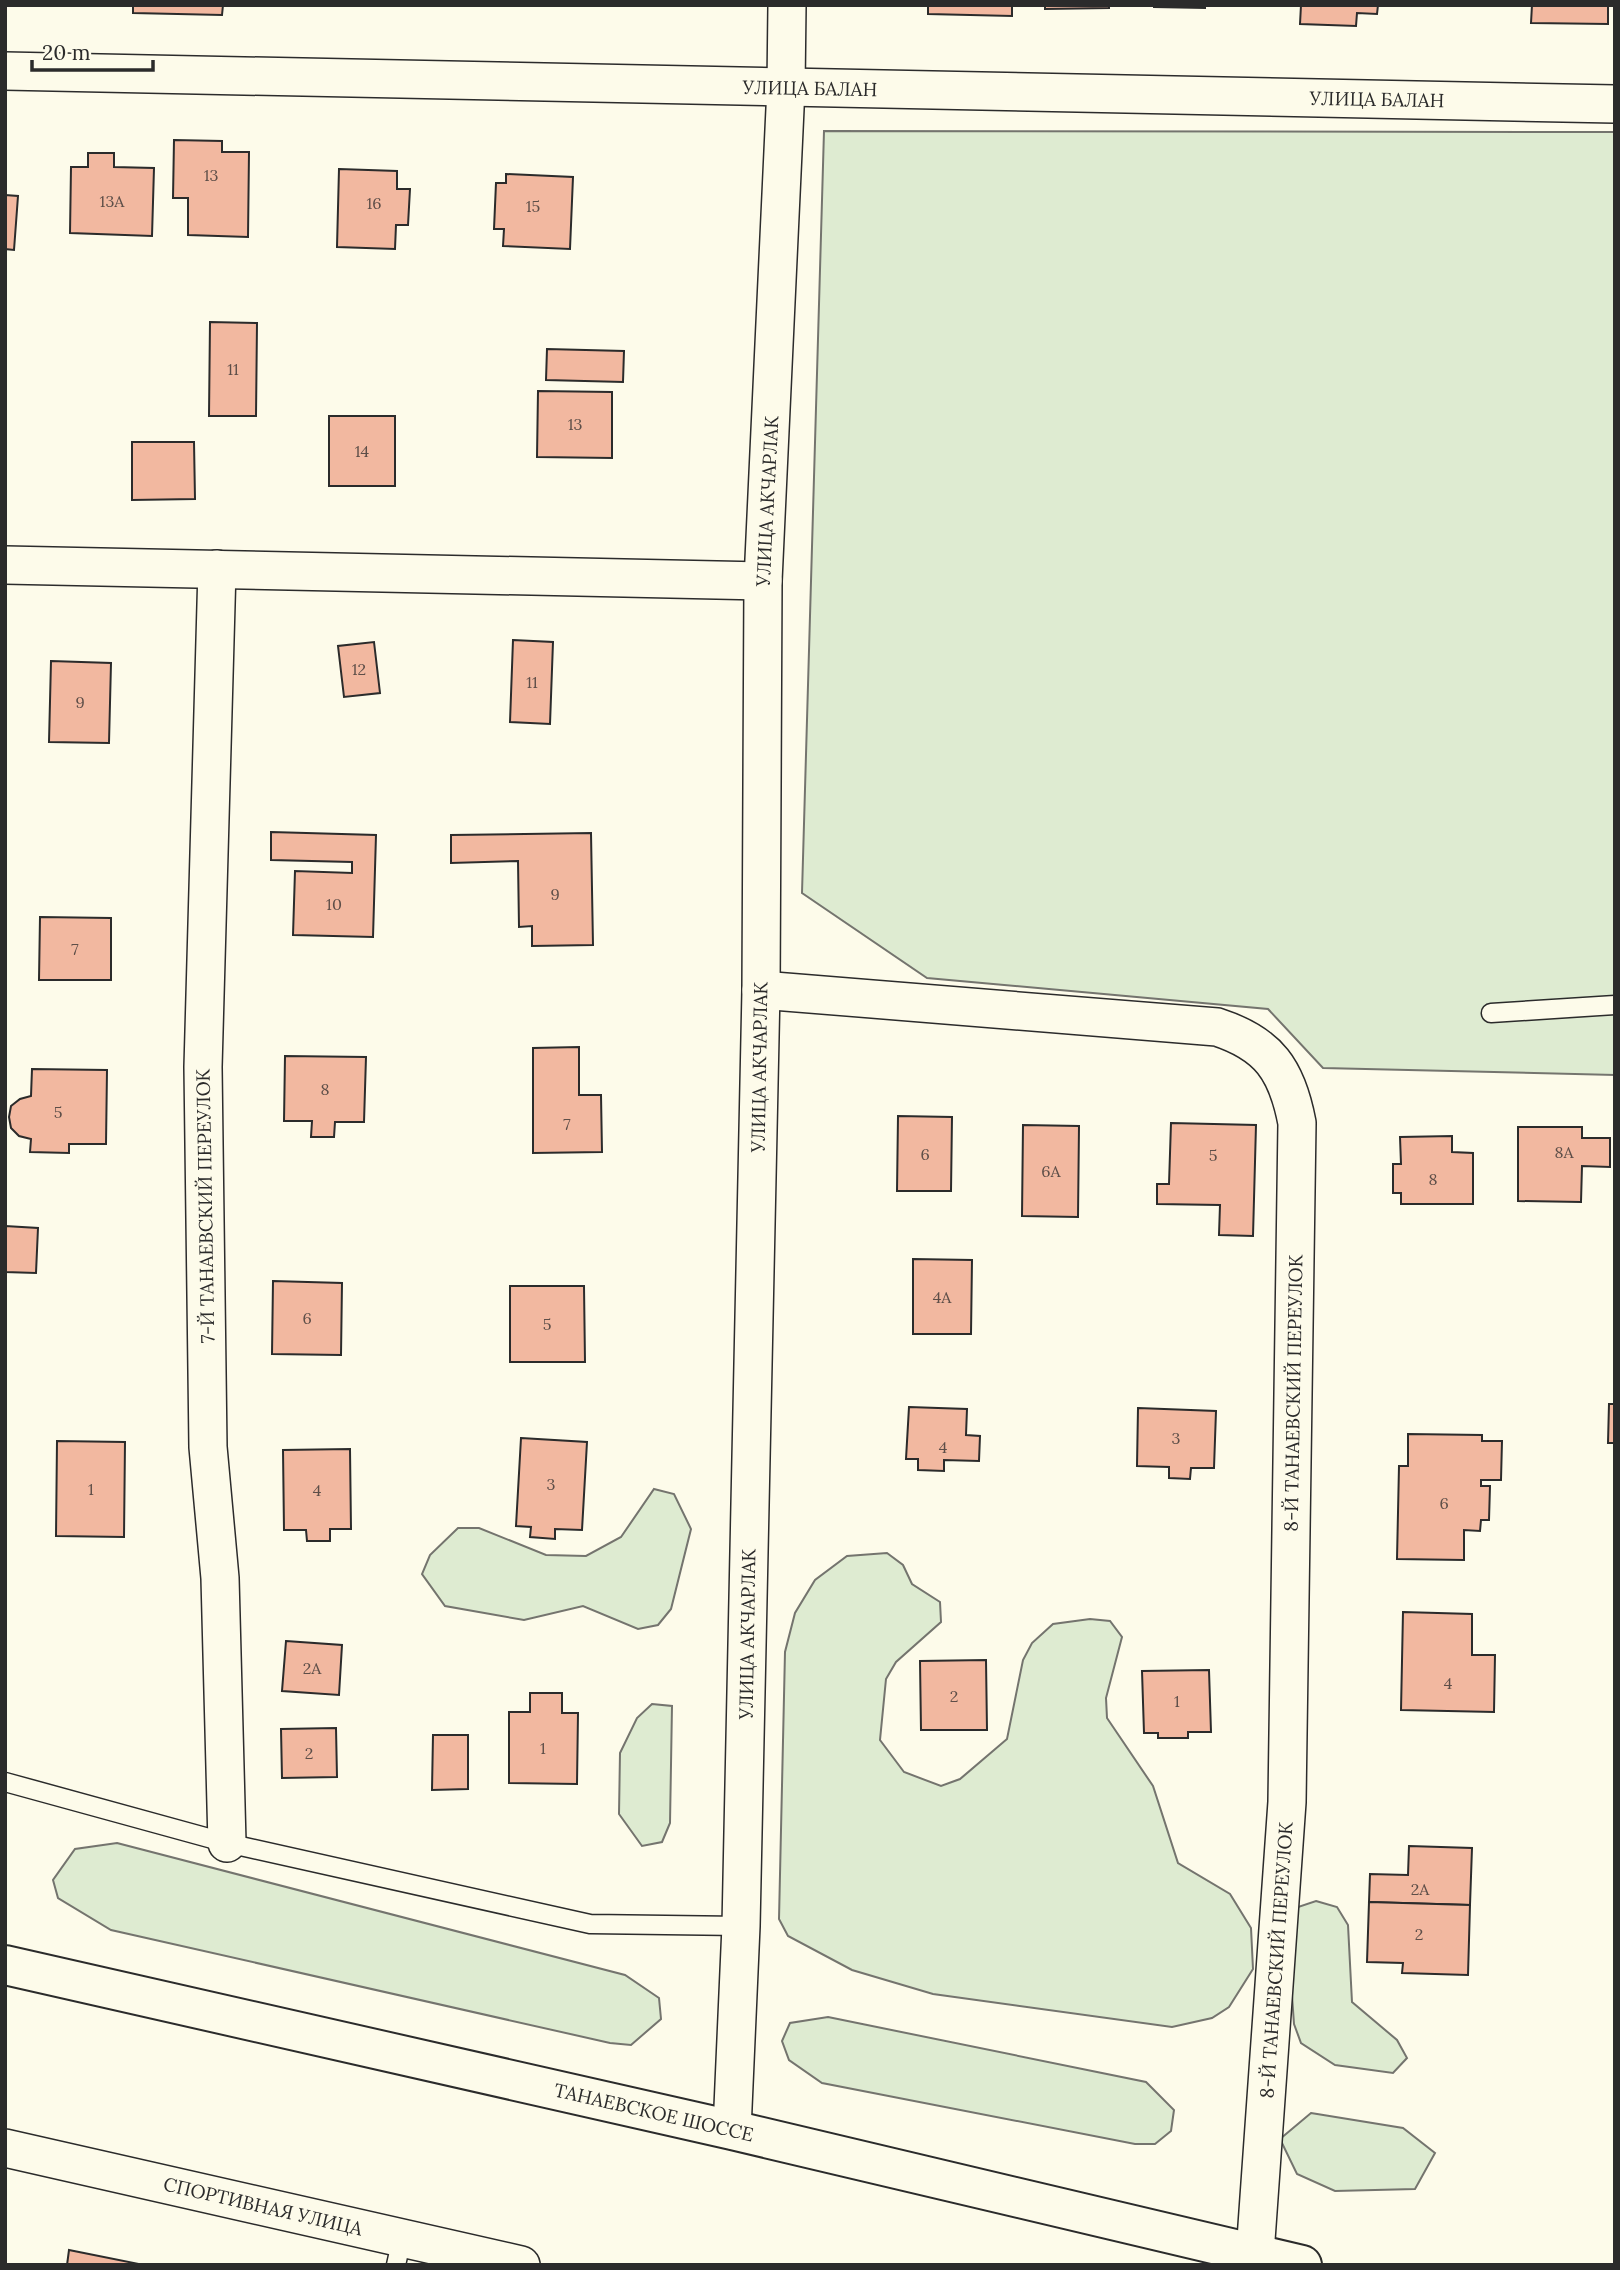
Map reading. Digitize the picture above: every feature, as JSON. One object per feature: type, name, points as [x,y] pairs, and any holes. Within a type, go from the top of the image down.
[{"type":"street","name":"УЛИЦА АКЧАРЛАК","points":[[732,2130],[741,1926],[761,990],[763,581],[786,87],[787,5]]},
{"type":"street","name":"УЛИЦА БАЛАН","points":[[5,71],[1615,104]]},
{"type":"street","points":[[5,565],[763,581]]},
{"type":"street","name":"7-Й ТАНАЕВСКИЙ ПЕРЕУЛОК","points":[[217,569],[203,1067],[208,1447],[220,1578],[227,1843]]},
{"type":"street","name":"8-Й ТАНАЕВСКИЙ ПЕРЕУЛОК","points":[[761,990],[1217,1027],[1239,1034],[1259,1048],[1279,1068],[1292,1095],[1297,1123],[1287,1802],[1255,2254]]},
{"type":"street","name":"ТАНАЕВСКОЕ ШОССЕ","points":[[5,1965],[732,2130],[1302,2265]]},
{"type":"street","name":"СПОРТИВНАЯ УЛИЦА","points":[[5,2148],[399,2251],[521,2265]]},
{"type":"lane","points":[[1491,1013],[1615,1004]]},
{"type":"lane","points":[[5,1782],[227,1843],[590,1924],[741,1926]]},
{"type":"green space","points":[[824,131],[1615,132],[1615,1075],[1323,1068],[1268,1009],[927,978],[802,893]]},
{"type":"green space","points":[[654,1489],[674,1494],[691,1529],[671,1609],[658,1625],[638,1629],[583,1606],[524,1620],[445,1606],[422,1574],[430,1555],[458,1528],[479,1528],[546,1555],[586,1556],[621,1537]]},
{"type":"green space","points":[[887,1553],[903,1565],[912,1584],[940,1602],[941,1622],[896,1662],[886,1679],[880,1740],[904,1772],[941,1786],[960,1779],[1007,1739],[1023,1660],[1032,1643],[1053,1624],[1090,1619],[1110,1621],[1122,1637],[1106,1698],[1107,1718],[1153,1786],[1178,1863],[1230,1894],[1251,1928],[1253,1969],[1229,2007],[1212,2018],[1172,2027],[933,1994],[852,1970],[788,1936],[779,1919],[785,1652],[795,1613],[815,1580],[847,1556]]},
{"type":"green space","points":[[652,1704],[672,1706],[670,1823],[662,1842],[642,1846],[619,1814],[620,1753],[637,1718]]},
{"type":"green space","points":[[117,1843],[625,1975],[659,1998],[661,2019],[631,2045],[610,2043],[111,1930],[58,1898],[53,1880],[75,1849]]},
{"type":"green space","points":[[1316,1901],[1337,1907],[1348,1925],[1352,2002],[1397,2040],[1407,2058],[1393,2073],[1335,2065],[1301,2043],[1294,2024],[1287,1925],[1295,1908]]},
{"type":"green space","points":[[828,2017],[1146,2082],[1174,2110],[1171,2131],[1155,2144],[1135,2144],[822,2083],[789,2060],[782,2041],[790,2023]]},
{"type":"green space","points":[[1311,2113],[1403,2128],[1435,2153],[1415,2189],[1335,2191],[1297,2174],[1280,2139]]},
{"type":"building","points":[[133,5],[223,5],[222,15],[133,13]]},
{"type":"building","points":[[928,5],[1012,5],[1012,16],[928,14]]},
{"type":"building","points":[[1045,5],[1109,5],[1109,8],[1045,9]]},
{"type":"building","points":[[1205,5],[1205,8],[1154,7]]},
{"type":"building","points":[[1301,5],[1378,5],[1377,14],[1357,13],[1356,26],[1300,24]]},
{"type":"building","points":[[1532,5],[1608,5],[1608,24],[1531,23]]},
{"type":"building","points":[[174,140],[222,141],[222,152],[249,152],[248,237],[188,235],[188,198],[173,198]]},
{"type":"building","points":[[88,153],[114,153],[114,167],[154,168],[152,236],[70,233],[71,167],[88,167]]},
{"type":"building","points":[[339,169],[397,171],[397,189],[410,189],[408,225],[396,225],[395,249],[337,247]]},
{"type":"building","points":[[506,174],[573,177],[570,249],[503,246],[504,229],[494,229],[496,183],[506,183]]},
{"type":"building","points":[[5,195],[18,196],[14,250],[5,249]]},
{"type":"building","points":[[210,322],[257,323],[256,416],[209,416]]},
{"type":"building","points":[[547,349],[624,351],[623,382],[546,380]]},
{"type":"building","points":[[538,391],[612,392],[612,458],[537,457]]},
{"type":"building","points":[[329,416],[395,416],[395,486],[329,486]]},
{"type":"building","points":[[132,442],[194,442],[195,499],[132,500]]},
{"type":"building","points":[[513,640],[553,642],[550,724],[510,722]]},
{"type":"building","points":[[374,642],[380,693],[344,697],[338,646]]},
{"type":"building","points":[[51,661],[111,663],[109,743],[49,742]]},
{"type":"building","points":[[271,832],[376,835],[373,937],[293,935],[295,871],[352,873],[352,862],[271,860]]},
{"type":"building","points":[[591,833],[593,945],[532,946],[532,926],[519,927],[518,861],[451,863],[451,835]]},
{"type":"building","points":[[40,917],[111,918],[111,980],[39,980]]},
{"type":"building","points":[[579,1047],[579,1095],[601,1095],[602,1152],[533,1153],[533,1048]]},
{"type":"building","points":[[285,1056],[366,1057],[364,1122],[335,1122],[334,1137],[311,1137],[312,1121],[284,1121]]},
{"type":"building","points":[[32,1069],[107,1070],[106,1144],[69,1144],[69,1153],[30,1152],[31,1139],[19,1136],[11,1128],[9,1117],[11,1106],[20,1099],[31,1096]]},
{"type":"building","points":[[898,1116],[952,1117],[951,1191],[897,1191]]},
{"type":"building","points":[[1171,1123],[1256,1125],[1253,1236],[1219,1235],[1220,1205],[1157,1204],[1157,1184],[1169,1184]]},
{"type":"building","points":[[1023,1125],[1079,1126],[1078,1217],[1022,1216]]},
{"type":"building","points":[[1518,1127],[1582,1127],[1582,1138],[1610,1138],[1610,1167],[1582,1166],[1581,1202],[1518,1201]]},
{"type":"building","points":[[1452,1136],[1452,1152],[1473,1153],[1473,1204],[1401,1204],[1401,1193],[1393,1193],[1393,1164],[1401,1164],[1400,1137]]},
{"type":"building","points":[[5,1226],[38,1228],[36,1273],[5,1272]]},
{"type":"building","points":[[913,1259],[972,1260],[971,1334],[913,1334]]},
{"type":"building","points":[[273,1281],[342,1283],[341,1355],[272,1354]]},
{"type":"building","points":[[510,1286],[584,1286],[585,1362],[510,1362]]},
{"type":"building","points":[[1609,1404],[1615,1404],[1615,1443],[1608,1443]]},
{"type":"building","points":[[909,1407],[967,1409],[966,1435],[980,1436],[979,1461],[944,1460],[944,1471],[918,1470],[918,1459],[906,1459]]},
{"type":"building","points":[[1138,1408],[1216,1411],[1214,1468],[1191,1468],[1190,1479],[1169,1478],[1169,1467],[1137,1466]]},
{"type":"building","points":[[1408,1434],[1482,1435],[1482,1441],[1502,1441],[1501,1480],[1481,1480],[1481,1486],[1490,1486],[1489,1520],[1481,1520],[1480,1531],[1464,1530],[1464,1560],[1397,1559],[1399,1466],[1408,1466]]},
{"type":"building","points":[[521,1438],[587,1442],[582,1530],[555,1529],[555,1539],[530,1537],[531,1527],[516,1526]]},
{"type":"building","points":[[57,1441],[125,1442],[124,1537],[56,1536]]},
{"type":"building","points":[[350,1449],[351,1529],[330,1529],[330,1541],[307,1541],[306,1530],[284,1530],[283,1450]]},
{"type":"building","points":[[1403,1612],[1472,1614],[1472,1655],[1495,1655],[1494,1712],[1401,1710]]},
{"type":"building","points":[[286,1641],[342,1645],[339,1695],[282,1691]]},
{"type":"building","points":[[986,1660],[987,1730],[921,1730],[920,1661]]},
{"type":"building","points":[[1209,1670],[1211,1732],[1188,1732],[1188,1738],[1158,1738],[1158,1733],[1144,1733],[1142,1671]]},
{"type":"building","points":[[530,1693],[562,1693],[562,1713],[578,1713],[577,1784],[509,1783],[509,1712],[530,1712]]},
{"type":"building","points":[[336,1728],[337,1777],[282,1778],[281,1729]]},
{"type":"building","points":[[433,1735],[468,1735],[468,1789],[432,1790]]},
{"type":"building","points":[[1409,1846],[1472,1848],[1470,1905],[1369,1902],[1370,1874],[1408,1875]]},
{"type":"building","points":[[1369,1902],[1470,1905],[1468,1975],[1402,1973],[1403,1963],[1367,1962]]},
{"type":"building","points":[[69,2250],[139,2264],[139,2265],[67,2265]]}]
